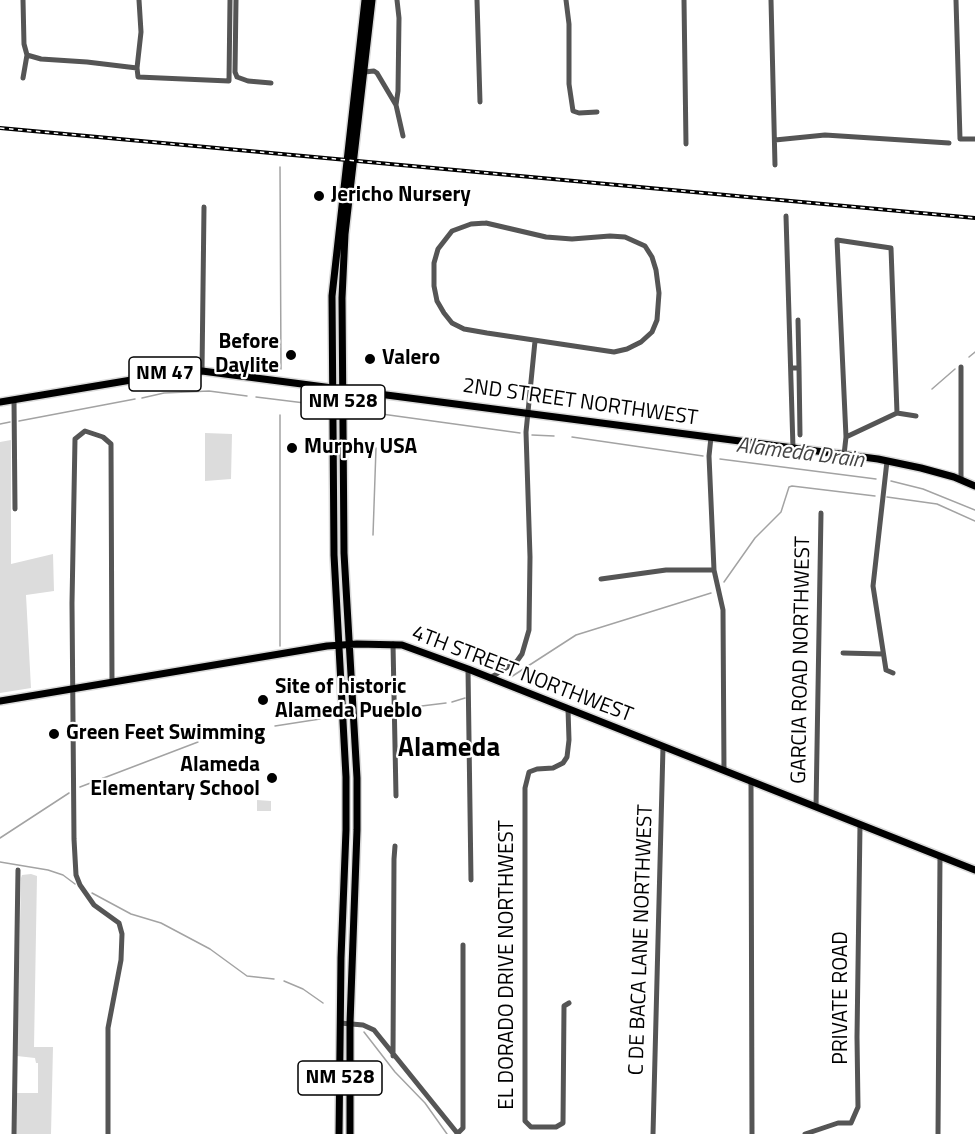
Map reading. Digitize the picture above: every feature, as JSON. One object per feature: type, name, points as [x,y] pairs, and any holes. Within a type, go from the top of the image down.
[{"type":"main road","name":"NM 528","points":[[350,1134],[350,1023],[357,790],[344,553],[342,298],[350,160],[365,0]]},
{"type":"main road","name":"NM 528","points":[[339,1134],[341,958],[346,830],[345,728],[334,555],[332,296],[372,0]]},
{"type":"main road","name":"2ND STREET NORTHWEST","points":[[0,402],[163,374],[202,371],[903,463],[975,486]]},
{"type":"main road","name":"4TH STREET NORTHWEST","points":[[0,701],[338,645],[393,644],[412,648],[468,669],[975,870]]},
{"type":"street","points":[[22,0],[24,44],[27,55],[22,78]]},
{"type":"street","points":[[139,0],[141,32],[138,77],[229,81],[230,0]]},
{"type":"street","points":[[236,0],[235,72],[237,77],[248,81],[271,83]]},
{"type":"street","points":[[396,105],[399,18],[397,0]]},
{"type":"street","points":[[477,0],[480,102]]},
{"type":"street","points":[[566,0],[569,24],[568,84],[573,111],[597,112]]},
{"type":"street","points":[[684,0],[686,144]]},
{"type":"street","points":[[771,0],[775,165]]},
{"type":"street","points":[[956,0],[960,139],[975,139]]},
{"type":"street","points":[[27,55],[40,59],[137,68]]},
{"type":"street","points":[[364,72],[377,73],[396,105],[403,136]]},
{"type":"street","points":[[775,140],[825,135],[949,143]]},
{"type":"street","points":[[202,371],[204,207]]},
{"type":"street","points":[[786,216],[793,448]]},
{"type":"street","points":[[486,223],[546,237],[572,239],[625,237],[645,246],[656,270],[659,294],[657,320],[652,332],[641,342],[614,352],[535,341],[464,329],[452,323],[444,314],[437,301],[434,286],[434,263],[438,249],[452,231],[471,224],[486,223]]},
{"type":"street","points":[[844,455],[846,437],[837,240],[891,248],[897,413]]},
{"type":"street","points":[[798,320],[800,435]]},
{"type":"street","points":[[490,678],[517,661],[522,654],[529,630],[530,557],[526,432],[535,341]]},
{"type":"street","points":[[961,367],[961,480]]},
{"type":"street","points":[[792,368],[799,368]]},
{"type":"street","points":[[14,400],[15,508]]},
{"type":"street","points":[[846,437],[897,413],[916,416]]},
{"type":"street","points":[[108,1134],[108,1028],[121,960],[122,934],[119,923],[99,910],[89,900],[76,875],[72,697],[74,688],[72,603],[75,438],[85,431],[103,437],[111,444],[112,682]]},
{"type":"street","points":[[711,437],[709,456],[714,570],[723,610],[724,771]]},
{"type":"street","points":[[887,461],[873,586],[886,670],[893,673]]},
{"type":"street","name":"GARCIA ROAD NORTHWEST","points":[[816,807],[821,513]]},
{"type":"street","points":[[601,579],[666,570],[714,570]]},
{"type":"street","points":[[393,644],[396,796]]},
{"type":"street","points":[[843,653],[883,654]]},
{"type":"street","points":[[468,669],[471,880]]},
{"type":"street","name":"EL DORADO DRIVE NORTHWEST","points":[[568,709],[567,757],[563,764],[553,768],[537,768],[530,772],[525,788],[525,1120],[531,1126],[556,1127],[562,1123],[564,1006],[569,1003]]},
{"type":"street","name":"C DE BACA LANE NORTHWEST","points":[[653,1134],[663,747]]},
{"type":"street","points":[[750,781],[752,1134]]},
{"type":"street","name":"PRIVATE ROAD","points":[[805,1134],[838,1123],[851,1123],[858,1107],[860,825]]},
{"type":"street","points":[[393,1056],[393,859],[395,846]]},
{"type":"street","points":[[938,1134],[940,856]]},
{"type":"street","points":[[15,1134],[18,870]]},
{"type":"street","points":[[340,1023],[363,1025],[374,1030],[457,1134],[463,1128],[463,945]]},
{"type":"shaded area","points":[[205,433],[232,434],[231,479],[205,481]]},
{"type":"shaded area","points":[[11,440],[11,564],[53,554],[54,591],[26,595],[31,688],[0,693],[0,442]]},
{"type":"shaded area","points":[[257,800],[271,801],[271,811],[257,811]]},
{"type":"shaded area","points":[[22,875],[37,876],[34,1047],[53,1047],[51,1134],[16,1134],[17,1093],[38,1093],[38,1063],[35,1058],[17,1056],[21,878]]},
{"type":"waterway","points":[[280,167],[281,369]]},
{"type":"waterway","points":[[969,357],[975,352]]},
{"type":"waterway","points":[[932,389],[955,369]]},
{"type":"waterway","name":"Alameda Drain","points":[[142,398],[164,393],[209,391],[247,396]]},
{"type":"waterway","name":"Alameda Drain","points":[[256,397],[321,405]]},
{"type":"waterway","name":"Alameda Drain","points":[[19,421],[135,399]]},
{"type":"waterway","name":"Alameda Drain","points":[[367,412],[520,433]]},
{"type":"waterway","points":[[280,415],[280,646]]},
{"type":"waterway","name":"Alameda Drain","points":[[0,424],[10,422]]},
{"type":"waterway","points":[[532,435],[554,436]]},
{"type":"waterway","name":"Alameda Drain","points":[[572,437],[703,456]]},
{"type":"waterway","points":[[373,535],[376,448]]},
{"type":"waterway","name":"Alameda Drain","points":[[720,459],[876,479]]},
{"type":"waterway","name":"Alameda Drain","points":[[891,481],[923,489],[975,510]]},
{"type":"waterway","points":[[724,582],[755,538],[781,512],[789,487],[875,496]]},
{"type":"waterway","points":[[887,497],[937,504],[975,521]]},
{"type":"waterway","points":[[511,677],[576,635],[711,593]]},
{"type":"waterway","points":[[452,702],[465,698]]},
{"type":"waterway","points":[[397,709],[446,703]]},
{"type":"waterway","points":[[370,710],[391,709]]},
{"type":"waterway","points":[[275,726],[320,719]]},
{"type":"waterway","points":[[205,739],[224,732],[261,728]]},
{"type":"waterway","points":[[80,787],[198,742]]},
{"type":"waterway","points":[[0,838],[69,793]]},
{"type":"waterway","points":[[0,862],[48,870],[63,875],[75,884]]},
{"type":"waterway","points":[[92,893],[131,914],[161,923],[210,949],[247,976],[274,979]]},
{"type":"waterway","points":[[284,981],[303,989],[323,1003]]},
{"type":"waterway","points":[[364,1032],[395,1072],[425,1103],[447,1134]]},
{"type":"railway","points":[[0,128],[975,218]]},
{"type":"place","name":"Jericho Nursery","points":[[319,196]]},
{"type":"place","name":"Before Daylite","points":[[291,355]]},
{"type":"place","name":"Valero","points":[[370,359]]},
{"type":"place","name":"Murphy USA","points":[[292,448]]},
{"type":"place","name":"Site of historic Alameda Pueblo","points":[[263,700]]},
{"type":"place","name":"Green Feet Swimming","points":[[54,734]]},
{"type":"place","name":"Alameda Elementary School","points":[[272,778]]},
{"type":"district","name":"Alameda","points":[[449,749]]}]
